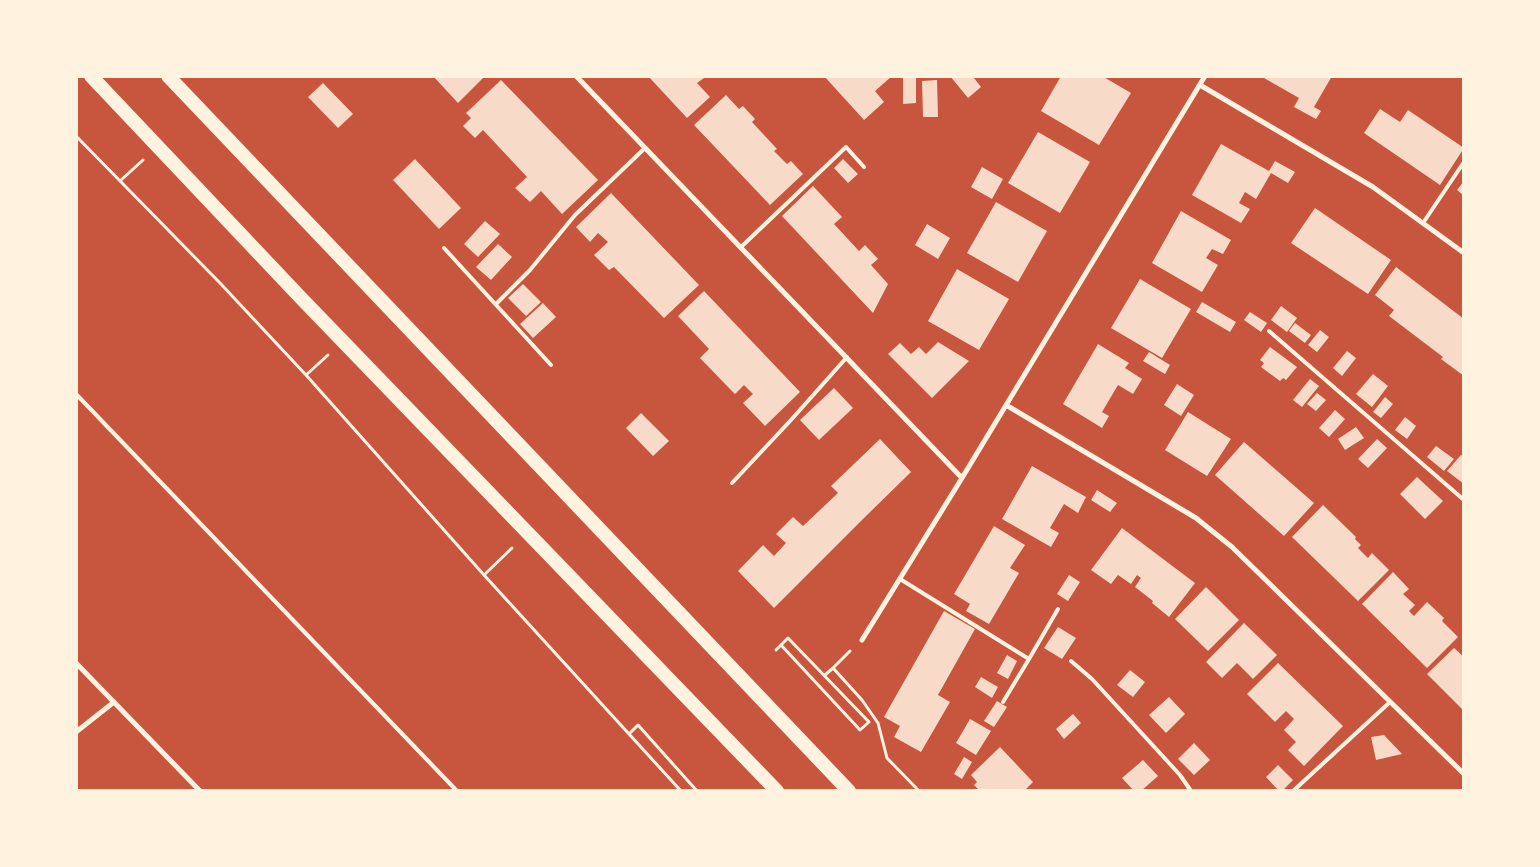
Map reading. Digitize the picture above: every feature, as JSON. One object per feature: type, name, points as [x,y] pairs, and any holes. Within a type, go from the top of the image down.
[{"type":"highway","points":[[91,76],[301,298],[777,791]]},
{"type":"highway","points":[[168,76],[849,791]]},
{"type":"street","points":[[576,76],[962,478]]},
{"type":"street","points":[[862,640],[1205,76]]},
{"type":"street","points":[[1200,85],[1373,187],[1424,222],[1464,253]]},
{"type":"street","points":[[1006,405],[1196,518],[1232,547],[1464,774]]},
{"type":"street","points":[[76,663],[200,791]]},
{"type":"street","points":[[76,732],[114,702]]},
{"type":"lane","points":[[741,247],[846,147],[864,167]]},
{"type":"lane","points":[[496,304],[530,270],[575,216],[645,148]]},
{"type":"lane","points":[[1424,222],[1464,162]]},
{"type":"lane","points":[[444,248],[551,365]]},
{"type":"lane","points":[[1270,331],[1464,500]]},
{"type":"lane","points":[[732,483],[792,420],[847,357]]},
{"type":"lane","points":[[76,394],[457,791]]},
{"type":"lane","points":[[900,579],[1029,658]]},
{"type":"lane","points":[[1003,702],[1058,609]]},
{"type":"lane","points":[[1071,661],[1092,679],[1180,775],[1192,791]]},
{"type":"lane","points":[[1293,791],[1390,702]]},
{"type":"path","points":[[76,136],[220,283],[306,375],[484,576],[681,791]]},
{"type":"path","points":[[120,181],[130,172]]},
{"type":"path","points":[[306,375],[315,366]]},
{"type":"path","points":[[484,576],[499,561]]},
{"type":"path","points":[[776,650],[781,645],[788,638],[868,722],[860,730],[781,645]]},
{"type":"path","points":[[825,675],[862,640]]},
{"type":"path","points":[[833,668],[862,700],[878,723],[887,758],[919,791]]},
{"type":"path","points":[[629,734],[638,725],[668,755],[697,791]]},
{"type":"building","points":[[433,76],[485,76],[458,103]]},
{"type":"building","points":[[648,76],[703,76],[704,78],[697,83],[710,97],[687,118]]},
{"type":"building","points":[[824,76],[892,76],[875,91],[884,102],[864,120]]},
{"type":"building","points":[[950,76],[976,76],[974,78],[981,87],[968,98]]},
{"type":"building","points":[[1061,76],[1102,76],[1131,93],[1099,145],[1041,111]]},
{"type":"building","points":[[1266,76],[1332,76],[1314,107],[1321,111],[1316,119],[1294,107],[1299,98],[1264,78]]},
{"type":"building","points":[[903,77],[916,77],[916,103],[903,104]]},
{"type":"building","points":[[501,80],[598,180],[562,214],[541,191],[530,202],[515,188],[527,177],[483,130],[475,138],[463,126],[471,118],[466,113]]},
{"type":"building","points":[[937,80],[938,117],[923,117],[922,81]]},
{"type":"building","points":[[323,83],[353,114],[338,128],[308,97]]},
{"type":"building","points":[[726,95],[739,109],[743,106],[755,119],[752,122],[777,149],[774,151],[787,164],[791,161],[803,174],[770,205],[694,125]]},
{"type":"building","points":[[1380,109],[1400,122],[1408,110],[1464,148],[1440,185],[1364,133]]},
{"type":"building","points":[[1038,132],[1090,162],[1060,213],[1008,183]]},
{"type":"building","points":[[1221,144],[1269,171],[1275,161],[1295,172],[1288,183],[1271,173],[1256,199],[1245,192],[1239,203],[1250,209],[1241,223],[1192,195]]},
{"type":"building","points":[[415,159],[461,208],[439,229],[393,180]]},
{"type":"building","points":[[843,159],[858,174],[848,183],[834,168]]},
{"type":"building","points":[[982,167],[1003,179],[992,199],[971,187]]},
{"type":"building","points":[[1464,181],[1464,196],[1457,190]]},
{"type":"building","points":[[813,186],[842,217],[834,224],[859,251],[865,245],[878,259],[871,265],[888,284],[873,313],[782,216]]},
{"type":"building","points":[[611,193],[699,285],[664,318],[614,267],[609,270],[594,255],[608,242],[598,233],[590,242],[576,227]]},
{"type":"building","points":[[996,202],[1047,231],[1018,282],[967,253]]},
{"type":"building","points":[[1315,208],[1391,260],[1368,294],[1291,243]]},
{"type":"building","points":[[1181,211],[1231,240],[1223,254],[1212,249],[1206,258],[1218,265],[1202,292],[1152,263]]},
{"type":"building","points":[[485,221],[500,234],[478,257],[464,244]]},
{"type":"building","points":[[927,224],[950,238],[938,259],[915,245]]},
{"type":"building","points":[[498,244],[512,257],[491,280],[476,267]]},
{"type":"building","points":[[1396,267],[1464,319],[1464,376],[1441,359],[1443,357],[1389,316],[1394,310],[1375,295]]},
{"type":"building","points":[[957,269],[1009,299],[979,350],[928,321]]},
{"type":"building","points":[[1140,279],[1191,309],[1162,358],[1111,328]]},
{"type":"building","points":[[523,284],[541,302],[526,316],[508,298]]},
{"type":"building","points":[[704,291],[800,392],[765,426],[743,403],[753,394],[744,385],[735,394],[700,358],[709,349],[678,316]]},
{"type":"building","points":[[1202,302],[1236,322],[1230,332],[1196,312]]},
{"type":"building","points":[[543,303],[556,317],[533,338],[520,324]]},
{"type":"building","points":[[1281,306],[1297,318],[1287,332],[1271,320]]},
{"type":"building","points":[[1250,312],[1267,323],[1261,332],[1244,320]]},
{"type":"building","points":[[1295,323],[1311,335],[1305,343],[1289,331]]},
{"type":"building","points":[[1320,330],[1329,337],[1317,352],[1308,345]]},
{"type":"building","points":[[938,342],[969,361],[932,398],[888,354],[900,343],[911,354],[919,347],[926,354]]},
{"type":"building","points":[[1098,344],[1129,363],[1125,368],[1142,379],[1133,394],[1118,385],[1102,412],[1109,416],[1102,428],[1063,404]]},
{"type":"building","points":[[1270,347],[1297,367],[1286,380],[1283,378],[1280,381],[1261,367],[1264,363],[1260,360]]},
{"type":"building","points":[[1347,351],[1356,358],[1342,376],[1333,368]]},
{"type":"building","points":[[1149,352],[1170,365],[1165,374],[1143,361]]},
{"type":"building","points":[[1373,374],[1388,386],[1372,407],[1356,394]]},
{"type":"building","points":[[1310,379],[1319,386],[1302,407],[1293,400]]},
{"type":"building","points":[[1177,384],[1194,395],[1181,416],[1164,405]]},
{"type":"building","points":[[834,388],[853,408],[819,440],[800,420]]},
{"type":"building","points":[[1317,393],[1326,400],[1316,411],[1307,404]]},
{"type":"building","points":[[1385,397],[1393,404],[1381,418],[1373,412]]},
{"type":"building","points":[[1335,410],[1345,419],[1329,437],[1319,428]]},
{"type":"building","points":[[1188,412],[1231,439],[1207,476],[1165,450]]},
{"type":"building","points":[[641,413],[669,441],[653,456],[626,428]]},
{"type":"building","points":[[1405,417],[1416,426],[1407,439],[1395,430]]},
{"type":"building","points":[[1356,427],[1364,438],[1345,450],[1338,439]]},
{"type":"building","points":[[880,439],[911,472],[774,608],[738,571],[763,545],[774,556],[786,543],[776,534],[793,517],[803,526],[838,493],[831,486]]},
{"type":"building","points":[[1377,439],[1387,448],[1368,468],[1358,459]]},
{"type":"building","points":[[1244,442],[1314,503],[1284,536],[1215,475]]},
{"type":"building","points":[[1436,446],[1454,459],[1444,471],[1427,457]]},
{"type":"building","points":[[1461,455],[1464,457],[1464,484],[1447,471]]},
{"type":"building","points":[[1032,466],[1086,497],[1078,513],[1064,504],[1050,528],[1059,533],[1051,547],[1002,519]]},
{"type":"building","points":[[1417,477],[1443,501],[1425,519],[1400,494]]},
{"type":"building","points":[[1097,490],[1117,503],[1110,512],[1091,500]]},
{"type":"building","points":[[1323,505],[1356,537],[1355,539],[1361,545],[1358,548],[1368,558],[1372,553],[1389,570],[1358,601],[1292,537]]},
{"type":"building","points":[[994,526],[1025,545],[1010,568],[1019,573],[989,624],[966,611],[970,604],[954,594]]},
{"type":"building","points":[[1122,528],[1195,583],[1169,617],[1135,587],[1141,578],[1137,575],[1131,584],[1118,575],[1111,584],[1091,570]]},
{"type":"building","points":[[1393,572],[1409,589],[1403,594],[1415,605],[1409,611],[1414,616],[1427,602],[1444,618],[1442,621],[1458,637],[1427,668],[1362,604]]},
{"type":"building","points":[[1069,575],[1080,582],[1068,601],[1057,594]]},
{"type":"building","points":[[1206,587],[1239,620],[1208,651],[1175,619]]},
{"type":"building","points":[[944,611],[975,629],[938,695],[950,702],[921,752],[894,737],[900,726],[884,717]]},
{"type":"building","points":[[1244,623],[1277,655],[1253,679],[1237,663],[1222,678],[1206,662]]},
{"type":"building","points":[[1058,627],[1076,638],[1062,659],[1044,648]]},
{"type":"building","points":[[1454,648],[1464,657],[1464,711],[1427,674]]},
{"type":"building","points":[[1007,655],[1017,661],[1008,679],[997,673]]},
{"type":"building","points":[[1278,663],[1343,726],[1304,766],[1288,750],[1296,742],[1284,730],[1294,719],[1286,711],[1275,722],[1247,694]]},
{"type":"building","points":[[1130,670],[1145,682],[1133,697],[1117,685]]},
{"type":"building","points":[[981,677],[998,687],[992,698],[975,687]]},
{"type":"building","points":[[1169,697],[1185,714],[1166,733],[1149,715]]},
{"type":"building","points":[[997,701],[1007,707],[994,727],[984,721]]},
{"type":"building","points":[[1073,714],[1081,723],[1064,739],[1056,729]]},
{"type":"building","points":[[970,719],[991,731],[976,755],[956,743]]},
{"type":"building","points":[[1384,735],[1402,754],[1376,760],[1371,737]]},
{"type":"building","points":[[1194,743],[1210,760],[1194,775],[1178,759]]},
{"type":"building","points":[[1000,747],[1033,782],[1024,791],[980,791],[974,785],[977,782],[971,775]]},
{"type":"building","points":[[964,757],[972,762],[962,779],[954,774]]},
{"type":"building","points":[[1143,760],[1158,776],[1141,791],[1134,791],[1122,778]]},
{"type":"building","points":[[1278,765],[1293,780],[1282,791],[1279,791],[1266,777]]}]
